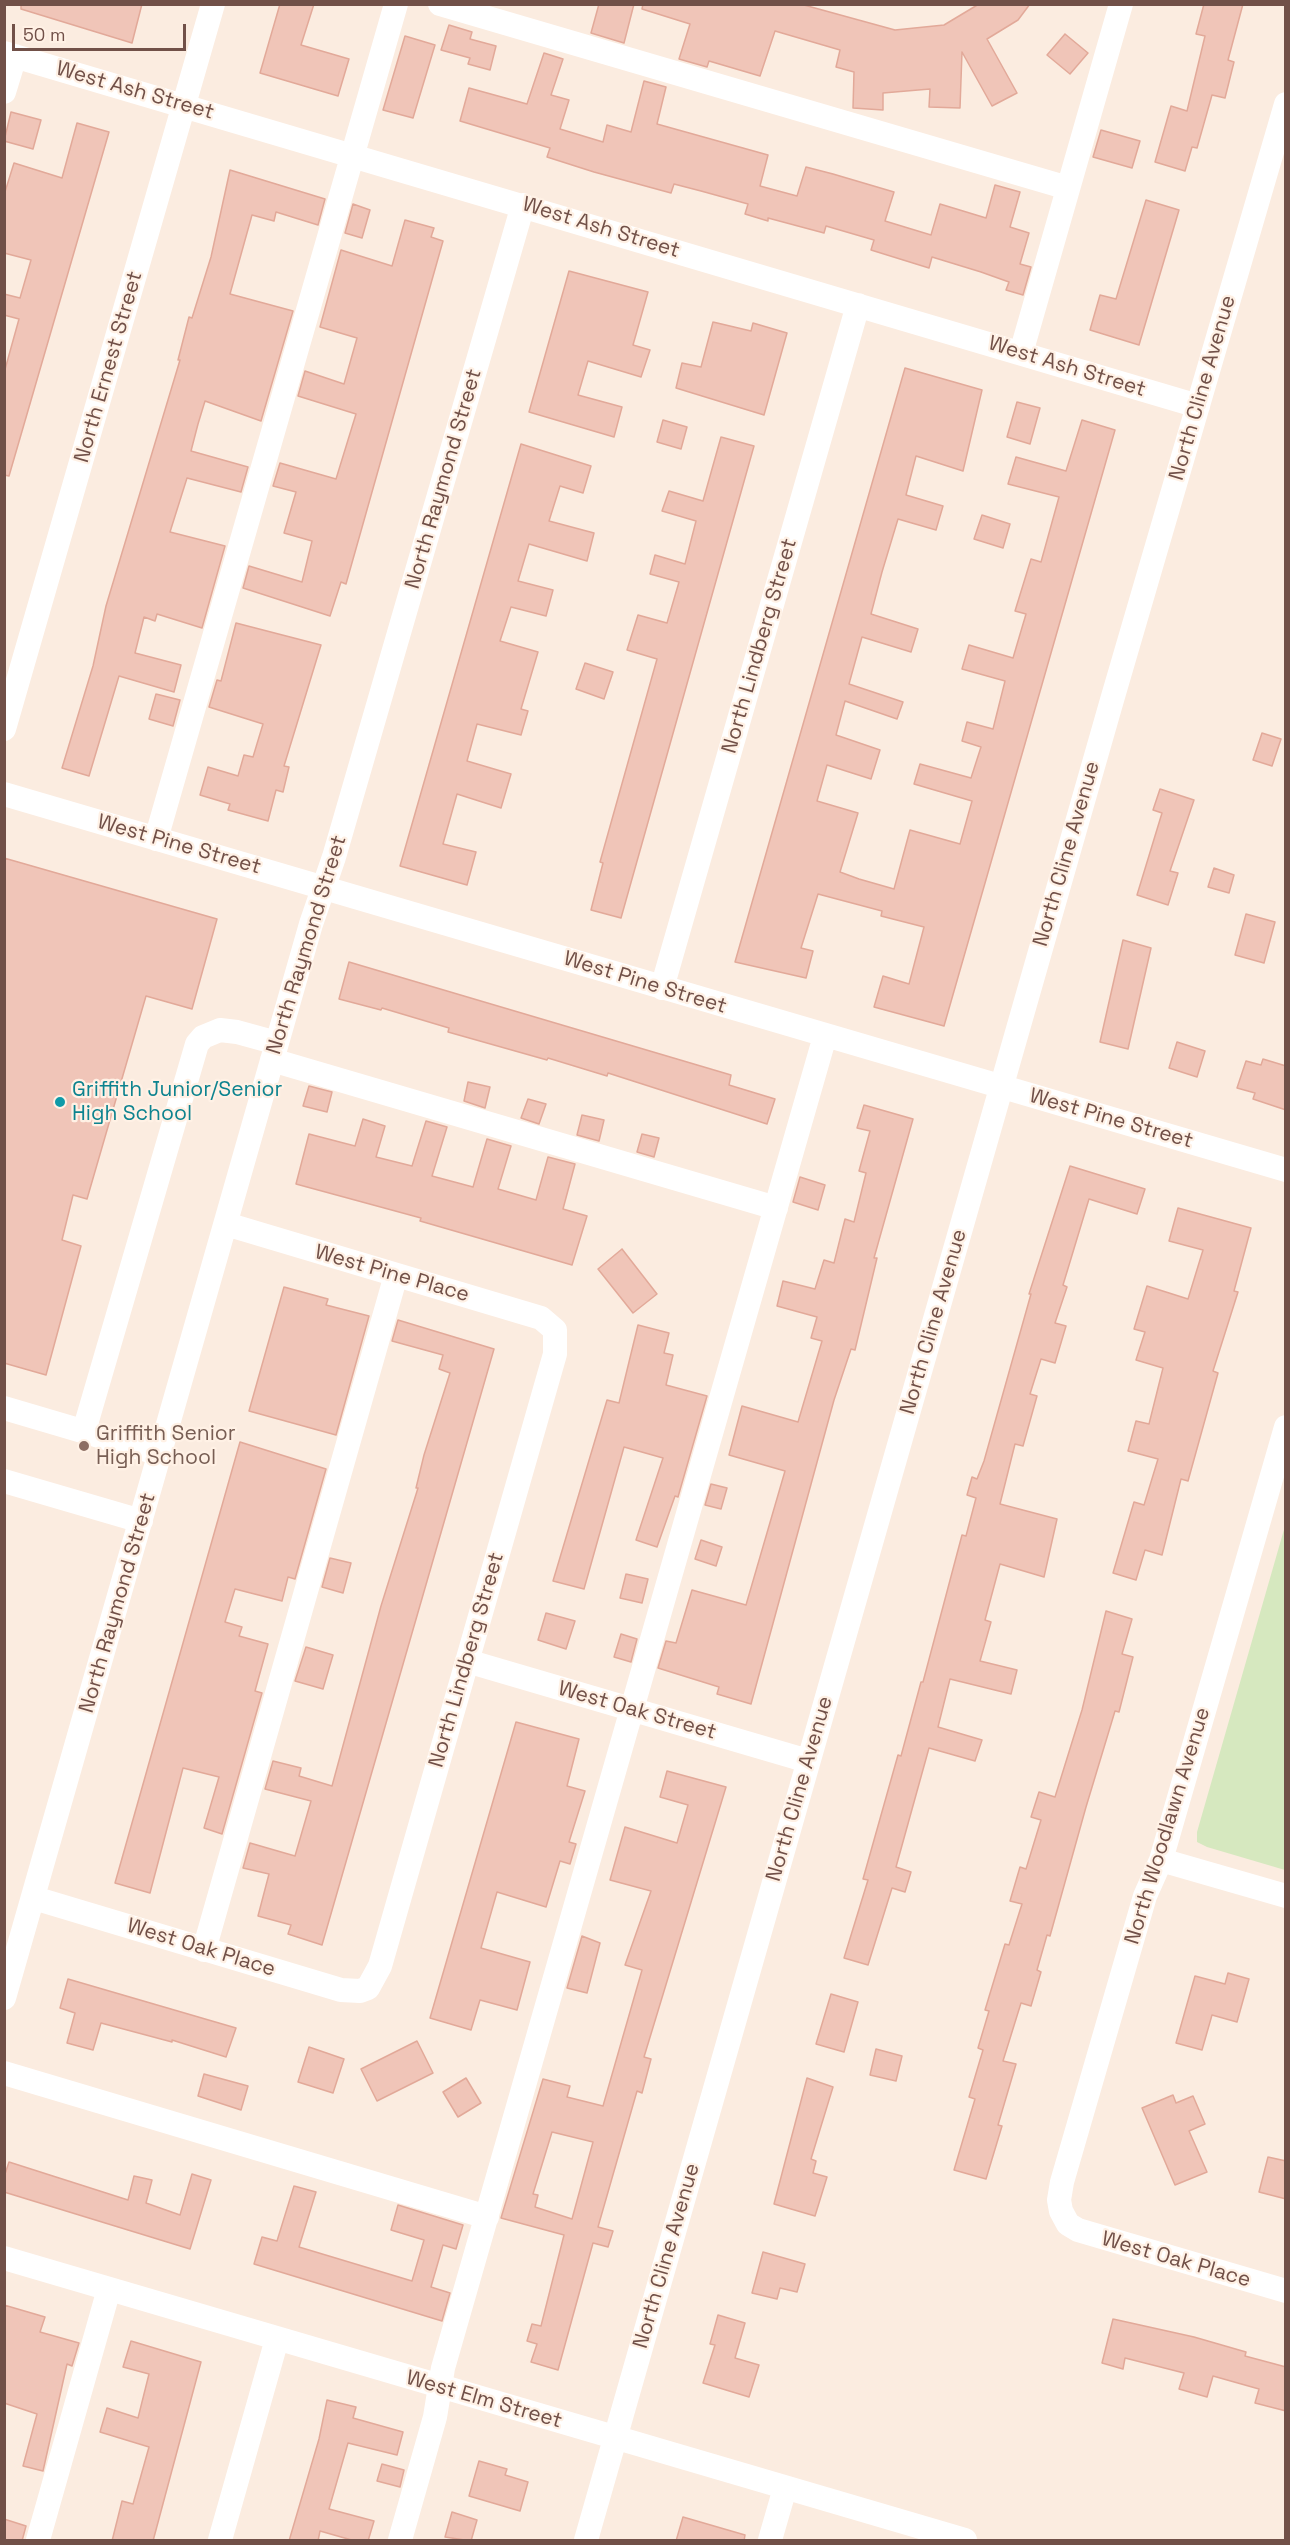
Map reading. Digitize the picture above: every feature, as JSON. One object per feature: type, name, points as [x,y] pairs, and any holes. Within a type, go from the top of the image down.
[{"type":"street","name":"North Ernest Street","points":[[4,729],[213,4]]},
{"type":"street","points":[[156,838],[396,4]]},
{"type":"street","points":[[440,4],[1068,189]]},
{"type":"street","points":[[1021,353],[1121,4]]},
{"type":"street","name":"West Ash Street","points":[[10,54],[1198,406]]},
{"type":"street","points":[[4,92],[10,54]]},
{"type":"street","name":"North Cline Avenue","points":[[586,2541],[1000,1087],[1286,104]]},
{"type":"street","name":"North Raymond Street","points":[[4,1998],[274,1052],[334,857],[523,205]]},
{"type":"street","name":"North Lindberg Street","points":[[662,988],[858,305]]},
{"type":"street","name":"West Pine Street","points":[[4,794],[1286,1170]]},
{"type":"street","points":[[84,1431],[197,1044],[203,1037],[220,1030],[237,1032],[274,1052],[776,1208]]},
{"type":"street","points":[[400,2541],[435,2420],[443,2368],[825,1036]]},
{"type":"street","name":"West Pine Place","points":[[226,1224],[530,1315],[550,1324],[555,1330]]},
{"type":"street","points":[[204,1950],[396,1275]]},
{"type":"street","name":"North Lindberg Street","points":[[368,1988],[380,1966],[555,1354],[555,1330]]},
{"type":"street","points":[[4,1408],[160,1454]]},
{"type":"street","name":"North Woodlawn Avenue","points":[[1068,2224],[1061,2211],[1062,2182],[1145,1896],[1161,1860],[1286,1427]]},
{"type":"street","points":[[4,1481],[141,1521]]},
{"type":"street","name":"West Oak Street","points":[[467,1661],[808,1761]]},
{"type":"street","points":[[1161,1860],[1286,1896]]},
{"type":"street","name":"West Oak Place","points":[[34,1898],[341,1990],[360,1991],[368,1988]]},
{"type":"street","points":[[4,2073],[487,2217]]},
{"type":"street","name":"West Oak Place","points":[[1068,2224],[1090,2235],[1286,2291]]},
{"type":"street","name":"West Elm Street","points":[[4,2258],[958,2540]]},
{"type":"street","points":[[38,2541],[110,2289]]},
{"type":"street","points":[[220,2541],[277,2339]]},
{"type":"street","points":[[770,2541],[785,2488]]},
{"type":"green space","points":[[1285,1526],[1285,1870],[1207,1847],[1197,1842],[1197,1832]]},
{"type":"building","points":[[21,4],[142,4],[132,43],[21,9]]},
{"type":"building","points":[[280,4],[314,4],[301,45],[349,59],[338,96],[260,73]]},
{"type":"building","points":[[599,4],[634,4],[624,43],[591,33]]},
{"type":"building","points":[[643,4],[804,5],[895,30],[944,25],[979,4],[1030,4],[1018,20],[987,39],[1017,93],[992,106],[962,52],[960,108],[929,107],[930,89],[883,93],[883,110],[853,108],[854,72],[836,67],[840,50],[775,31],[760,76],[709,61],[707,67],[679,59],[690,24],[642,9]]},
{"type":"building","points":[[1204,4],[1243,4],[1228,60],[1234,62],[1225,98],[1212,95],[1197,148],[1192,147],[1185,171],[1155,162],[1171,106],[1187,111],[1205,36],[1196,34]]},
{"type":"building","points":[[449,25],[472,32],[470,39],[496,46],[490,70],[468,64],[470,58],[441,50]]},
{"type":"building","points":[[1065,34],[1088,53],[1070,74],[1047,55]]},
{"type":"building","points":[[405,36],[435,45],[413,118],[383,110]]},
{"type":"building","points":[[544,53],[563,59],[551,95],[569,100],[560,129],[603,142],[607,125],[631,132],[644,81],[666,87],[657,124],[768,155],[760,186],[797,196],[806,167],[833,174],[894,192],[885,221],[931,235],[940,204],[986,218],[995,185],[1020,192],[1010,227],[1029,233],[1020,264],[1031,267],[1023,295],[1006,290],[1009,282],[981,272],[932,257],[929,268],[871,250],[874,240],[826,226],[824,233],[768,218],[768,221],[745,214],[748,204],[674,184],[671,193],[594,172],[547,157],[550,148],[460,121],[469,88],[527,104]]},
{"type":"building","points":[[11,112],[41,120],[33,149],[4,141]]},
{"type":"building","points":[[77,123],[109,132],[9,476],[4,475],[4,373],[19,319],[4,315],[4,294],[20,298],[31,260],[4,253],[4,195],[14,163],[62,178]]},
{"type":"building","points":[[1101,130],[1140,141],[1132,168],[1093,157]]},
{"type":"building","points":[[230,170],[325,199],[318,225],[276,212],[274,221],[252,215],[230,294],[293,311],[261,421],[205,401],[198,424],[191,451],[248,467],[241,492],[187,478],[170,532],[225,546],[202,628],[157,614],[155,621],[144,617],[135,653],[181,665],[174,692],[119,676],[89,776],[62,768],[93,666],[106,606],[180,360],[178,360],[189,317],[192,318],[211,257]]},
{"type":"building","points":[[1146,200],[1179,210],[1139,345],[1090,330],[1100,295],[1116,299]]},
{"type":"building","points":[[353,204],[370,210],[362,238],[345,233]]},
{"type":"building","points":[[405,220],[434,228],[431,237],[443,241],[346,584],[341,582],[330,616],[243,588],[249,566],[302,582],[312,541],[284,533],[296,492],[273,486],[280,463],[336,479],[356,414],[298,396],[305,371],[344,384],[357,338],[320,327],[341,250],[392,266]]},
{"type":"building","points":[[569,271],[648,292],[633,345],[650,350],[641,377],[588,361],[578,395],[622,407],[614,437],[529,412]]},
{"type":"building","points":[[713,322],[751,331],[753,323],[787,333],[764,415],[676,388],[682,363],[701,367]]},
{"type":"building","points":[[905,368],[982,390],[963,471],[916,456],[906,495],[943,506],[936,530],[898,519],[882,572],[871,614],[918,629],[911,652],[862,637],[849,684],[903,702],[897,719],[845,701],[836,735],[880,750],[871,779],[827,765],[817,801],[858,813],[840,872],[859,879],[894,889],[910,830],[960,844],[972,801],[914,784],[920,764],[971,778],[981,747],[962,741],[967,722],[993,729],[1005,681],[962,669],[969,645],[1013,658],[1026,614],[1015,611],[1031,559],[1041,562],[1059,497],[1008,484],[1016,457],[1066,471],[1082,420],[1115,430],[944,1026],[874,1007],[883,976],[909,984],[924,927],[881,916],[882,911],[818,894],[801,948],[813,951],[806,978],[735,962]]},
{"type":"building","points":[[1017,402],[1040,408],[1030,444],[1007,437]]},
{"type":"building","points":[[663,420],[687,427],[681,449],[657,442]]},
{"type":"building","points":[[721,437],[754,446],[621,918],[591,910],[603,863],[600,862],[657,659],[627,650],[638,615],[667,623],[679,582],[650,574],[655,555],[685,564],[696,521],[662,511],[669,491],[703,501]]},
{"type":"building","points":[[521,444],[591,466],[583,493],[560,486],[549,521],[594,533],[587,561],[529,544],[518,581],[553,590],[546,616],[511,607],[500,641],[538,652],[521,709],[528,711],[521,735],[477,724],[467,761],[511,774],[501,808],[457,794],[443,844],[476,852],[467,885],[400,866]]},
{"type":"building","points":[[982,515],[1010,524],[1003,548],[974,539]]},
{"type":"building","points":[[236,623],[321,645],[284,766],[289,767],[283,792],[276,790],[268,821],[228,810],[230,804],[200,795],[208,767],[238,776],[244,755],[253,757],[263,724],[209,707],[217,680],[221,681]]},
{"type":"building","points":[[585,663],[613,672],[604,699],[576,689]]},
{"type":"building","points":[[156,694],[180,700],[173,726],[149,719]]},
{"type":"building","points":[[1262,733],[1281,739],[1272,766],[1253,760]]},
{"type":"building","points":[[1160,789],[1194,800],[1170,871],[1178,873],[1168,905],[1137,895],[1162,813],[1153,810]]},
{"type":"building","name":"Griffith Junior/Senior High School","points":[[4,858],[217,919],[192,1009],[146,996],[87,1199],[73,1195],[62,1240],[81,1246],[46,1375],[4,1363]]},
{"type":"building","points":[[1214,868],[1234,875],[1229,893],[1208,887]]},
{"type":"building","points":[[1246,914],[1275,922],[1264,963],[1235,955]]},
{"type":"building","points":[[1123,940],[1151,948],[1128,1049],[1100,1042]]},
{"type":"building","points":[[349,962],[731,1075],[729,1085],[775,1099],[767,1124],[608,1073],[607,1076],[548,1058],[547,1060],[448,1032],[449,1028],[382,1008],[381,1010],[339,999]]},
{"type":"building","points":[[1177,1042],[1205,1051],[1197,1077],[1169,1068]]},
{"type":"building","points":[[1263,1059],[1286,1066],[1286,1110],[1253,1099],[1255,1093],[1237,1088],[1246,1061],[1261,1065]]},
{"type":"building","points":[[468,1082],[490,1087],[485,1108],[464,1101]]},
{"type":"building","points":[[309,1086],[332,1092],[327,1112],[303,1106]]},
{"type":"building","points":[[528,1099],[546,1104],[539,1124],[521,1118]]},
{"type":"building","points":[[864,1105],[913,1119],[874,1258],[877,1258],[855,1350],[851,1349],[834,1400],[751,1704],[717,1694],[719,1687],[658,1668],[666,1641],[676,1643],[692,1590],[746,1605],[785,1471],[729,1455],[742,1406],[798,1422],[822,1341],[811,1338],[817,1317],[777,1306],[783,1281],[815,1289],[824,1260],[834,1263],[845,1219],[854,1222],[866,1173],[859,1171],[870,1131],[857,1128]]},
{"type":"building","points":[[582,1115],[604,1120],[599,1141],[577,1135]]},
{"type":"building","points":[[363,1119],[385,1126],[376,1157],[412,1166],[426,1121],[447,1127],[432,1176],[473,1187],[487,1139],[511,1146],[498,1189],[536,1200],[548,1157],[575,1164],[563,1209],[587,1216],[572,1265],[420,1221],[421,1218],[296,1184],[309,1134],[355,1146]]},
{"type":"building","points":[[642,1134],[659,1138],[654,1157],[637,1152]]},
{"type":"building","points":[[1070,1166],[1145,1189],[1137,1214],[1089,1199],[1063,1285],[1067,1287],[1055,1323],[1066,1326],[1055,1363],[1041,1359],[1030,1394],[1037,1396],[1023,1446],[1015,1444],[1000,1504],[1057,1519],[1044,1577],[1000,1564],[985,1620],[991,1622],[980,1661],[1017,1670],[1011,1694],[950,1679],[938,1727],[982,1740],[975,1761],[929,1748],[896,1867],[911,1872],[905,1892],[892,1888],[868,1965],[844,1958],[868,1880],[863,1879],[898,1755],[901,1756],[921,1682],[923,1682],[962,1535],[966,1536],[976,1498],[967,1495],[972,1477],[977,1479],[984,1461],[1031,1294],[1029,1294]]},
{"type":"building","points":[[800,1177],[825,1185],[818,1210],[793,1202]]},
{"type":"building","points":[[1178,1208],[1251,1228],[1234,1291],[1238,1292],[1213,1371],[1218,1373],[1188,1481],[1181,1479],[1162,1555],[1145,1550],[1136,1580],[1113,1573],[1134,1502],[1144,1505],[1158,1459],[1128,1451],[1136,1421],[1149,1424],[1163,1368],[1136,1360],[1145,1332],[1134,1329],[1147,1286],[1188,1299],[1203,1250],[1169,1241]]},
{"type":"building","points":[[622,1249],[657,1294],[633,1313],[598,1269]]},
{"type":"building","points":[[284,1287],[328,1299],[326,1305],[369,1316],[336,1435],[249,1411]]},
{"type":"building","points":[[398,1320],[494,1349],[322,1945],[288,1934],[291,1925],[258,1916],[269,1874],[243,1868],[250,1843],[295,1856],[311,1801],[265,1789],[273,1761],[301,1768],[299,1776],[332,1786],[381,1606],[418,1488],[416,1488],[424,1455],[450,1373],[439,1369],[443,1355],[392,1341]]},
{"type":"building","points":[[638,1325],[669,1333],[664,1353],[673,1355],[666,1385],[707,1396],[678,1497],[675,1496],[657,1547],[636,1540],[663,1458],[624,1447],[584,1589],[553,1581],[607,1400],[619,1403]]},
{"type":"building","points":[[240,1442],[326,1469],[295,1579],[288,1577],[282,1601],[235,1589],[225,1622],[242,1627],[239,1636],[268,1644],[255,1691],[262,1693],[222,1834],[204,1828],[219,1777],[183,1768],[150,1893],[115,1883]]},
{"type":"building","points":[[711,1484],[727,1488],[721,1509],[705,1505]]},
{"type":"building","points":[[701,1540],[722,1547],[716,1566],[695,1559]]},
{"type":"building","points":[[330,1558],[351,1563],[343,1593],[322,1587]]},
{"type":"building","points":[[626,1574],[648,1579],[642,1603],[620,1598]]},
{"type":"building","points":[[1106,1611],[1132,1619],[1122,1654],[1133,1657],[1119,1712],[1115,1711],[1086,1807],[1050,1936],[1047,1935],[1037,1970],[1041,1972],[1031,2006],[1021,2003],[1003,2061],[1016,2064],[998,2125],[1002,2126],[986,2179],[954,2170],[975,2099],[969,2097],[983,2050],[978,2048],[989,2011],[985,2010],[1005,1944],[1009,1945],[1022,1904],[1010,1901],[1020,1867],[1026,1869],[1041,1820],[1031,1817],[1039,1792],[1055,1797],[1082,1710]]},
{"type":"building","points":[[546,1613],[575,1621],[566,1649],[538,1640]]},
{"type":"building","points":[[621,1634],[637,1639],[631,1662],[614,1657]]},
{"type":"building","points":[[306,1647],[333,1655],[323,1689],[295,1681]]},
{"type":"building","points":[[516,1722],[579,1739],[567,1786],[585,1791],[569,1842],[576,1844],[570,1864],[560,1861],[546,1907],[497,1892],[481,1948],[530,1962],[517,2010],[480,2000],[471,2030],[430,2018]]},
{"type":"building","points":[[667,1771],[726,1787],[644,2057],[651,2059],[642,2093],[637,2091],[598,2227],[613,2231],[608,2247],[593,2243],[558,2370],[531,2362],[537,2344],[527,2341],[532,2324],[541,2326],[564,2235],[501,2218],[543,2079],[570,2086],[567,2097],[603,2106],[642,1970],[625,1965],[651,1891],[610,1880],[625,1827],[677,1843],[688,1805],[660,1797]],"holes":[[[552,2132],[593,2142],[572,2219],[535,2207],[538,2195],[533,2194]]]},
{"type":"building","points":[[582,1936],[600,1943],[587,1993],[567,1988]]},
{"type":"building","points":[[1228,1973],[1249,1979],[1237,2022],[1212,2015],[1202,2050],[1176,2043],[1195,1976],[1225,1984]]},
{"type":"building","points":[[68,1979],[236,2028],[226,2057],[172,2040],[172,2042],[101,2023],[93,2050],[67,2043],[75,2013],[60,2008]]},
{"type":"building","points":[[831,1994],[858,2002],[844,2052],[816,2044]]},
{"type":"building","points":[[417,2041],[433,2073],[377,2101],[361,2069]]},
{"type":"building","points":[[309,2047],[344,2059],[333,2093],[298,2082]]},
{"type":"building","points":[[876,2049],[902,2056],[896,2081],[870,2075]]},
{"type":"building","points":[[204,2074],[248,2086],[241,2110],[198,2096]]},
{"type":"building","points":[[466,2078],[481,2103],[458,2117],[443,2092]]},
{"type":"building","points":[[807,2078],[833,2087],[811,2159],[816,2161],[813,2173],[827,2177],[815,2216],[774,2204]]},
{"type":"building","points":[[1173,2095],[1176,2103],[1193,2096],[1205,2124],[1189,2131],[1207,2172],[1175,2185],[1142,2108]]},
{"type":"building","points":[[1268,2157],[1286,2161],[1286,2199],[1259,2192]]},
{"type":"building","points":[[9,2162],[128,2200],[134,2176],[152,2180],[146,2203],[180,2215],[192,2174],[211,2180],[190,2249],[4,2192],[4,2177]]},
{"type":"building","points":[[294,2186],[316,2192],[299,2247],[412,2281],[424,2240],[391,2230],[398,2205],[463,2225],[456,2249],[443,2245],[431,2287],[450,2293],[442,2321],[254,2264],[262,2237],[277,2241]]},
{"type":"building","points":[[763,2252],[805,2264],[797,2292],[780,2288],[777,2299],[752,2293]]},
{"type":"building","points":[[4,2305],[45,2317],[40,2332],[79,2343],[72,2366],[67,2364],[43,2471],[23,2466],[37,2414],[4,2403]]},
{"type":"building","points":[[718,2315],[745,2323],[735,2358],[759,2365],[749,2397],[703,2383],[715,2345],[710,2344]]},
{"type":"building","points":[[1113,2319],[1194,2337],[1246,2352],[1245,2356],[1286,2367],[1286,2411],[1255,2403],[1259,2389],[1213,2376],[1207,2397],[1179,2389],[1184,2373],[1125,2358],[1123,2369],[1102,2363]]},
{"type":"building","points":[[131,2341],[201,2362],[153,2541],[112,2541],[122,2501],[133,2504],[149,2447],[100,2432],[107,2408],[138,2418],[149,2374],[123,2367]]},
{"type":"building","points":[[327,2400],[356,2407],[353,2418],[403,2432],[397,2455],[348,2443],[329,2509],[374,2521],[368,2541],[355,2541],[320,2531],[318,2541],[289,2541],[319,2439]]},
{"type":"building","points":[[479,2461],[507,2469],[505,2475],[528,2482],[520,2511],[469,2496]]},
{"type":"building","points":[[382,2464],[404,2470],[400,2487],[377,2481]]},
{"type":"building","points":[[452,2512],[477,2520],[471,2541],[445,2537]]},
{"type":"building","points":[[683,2517],[745,2535],[744,2541],[676,2541]]},
{"type":"building","points":[[4,2519],[26,2526],[22,2541],[4,2541]]},
{"type":"place","name":"Griffith Junior/Senior High School","points":[[60,1102]]},
{"type":"place","name":"Griffith Senior High School","points":[[84,1446]]}]
